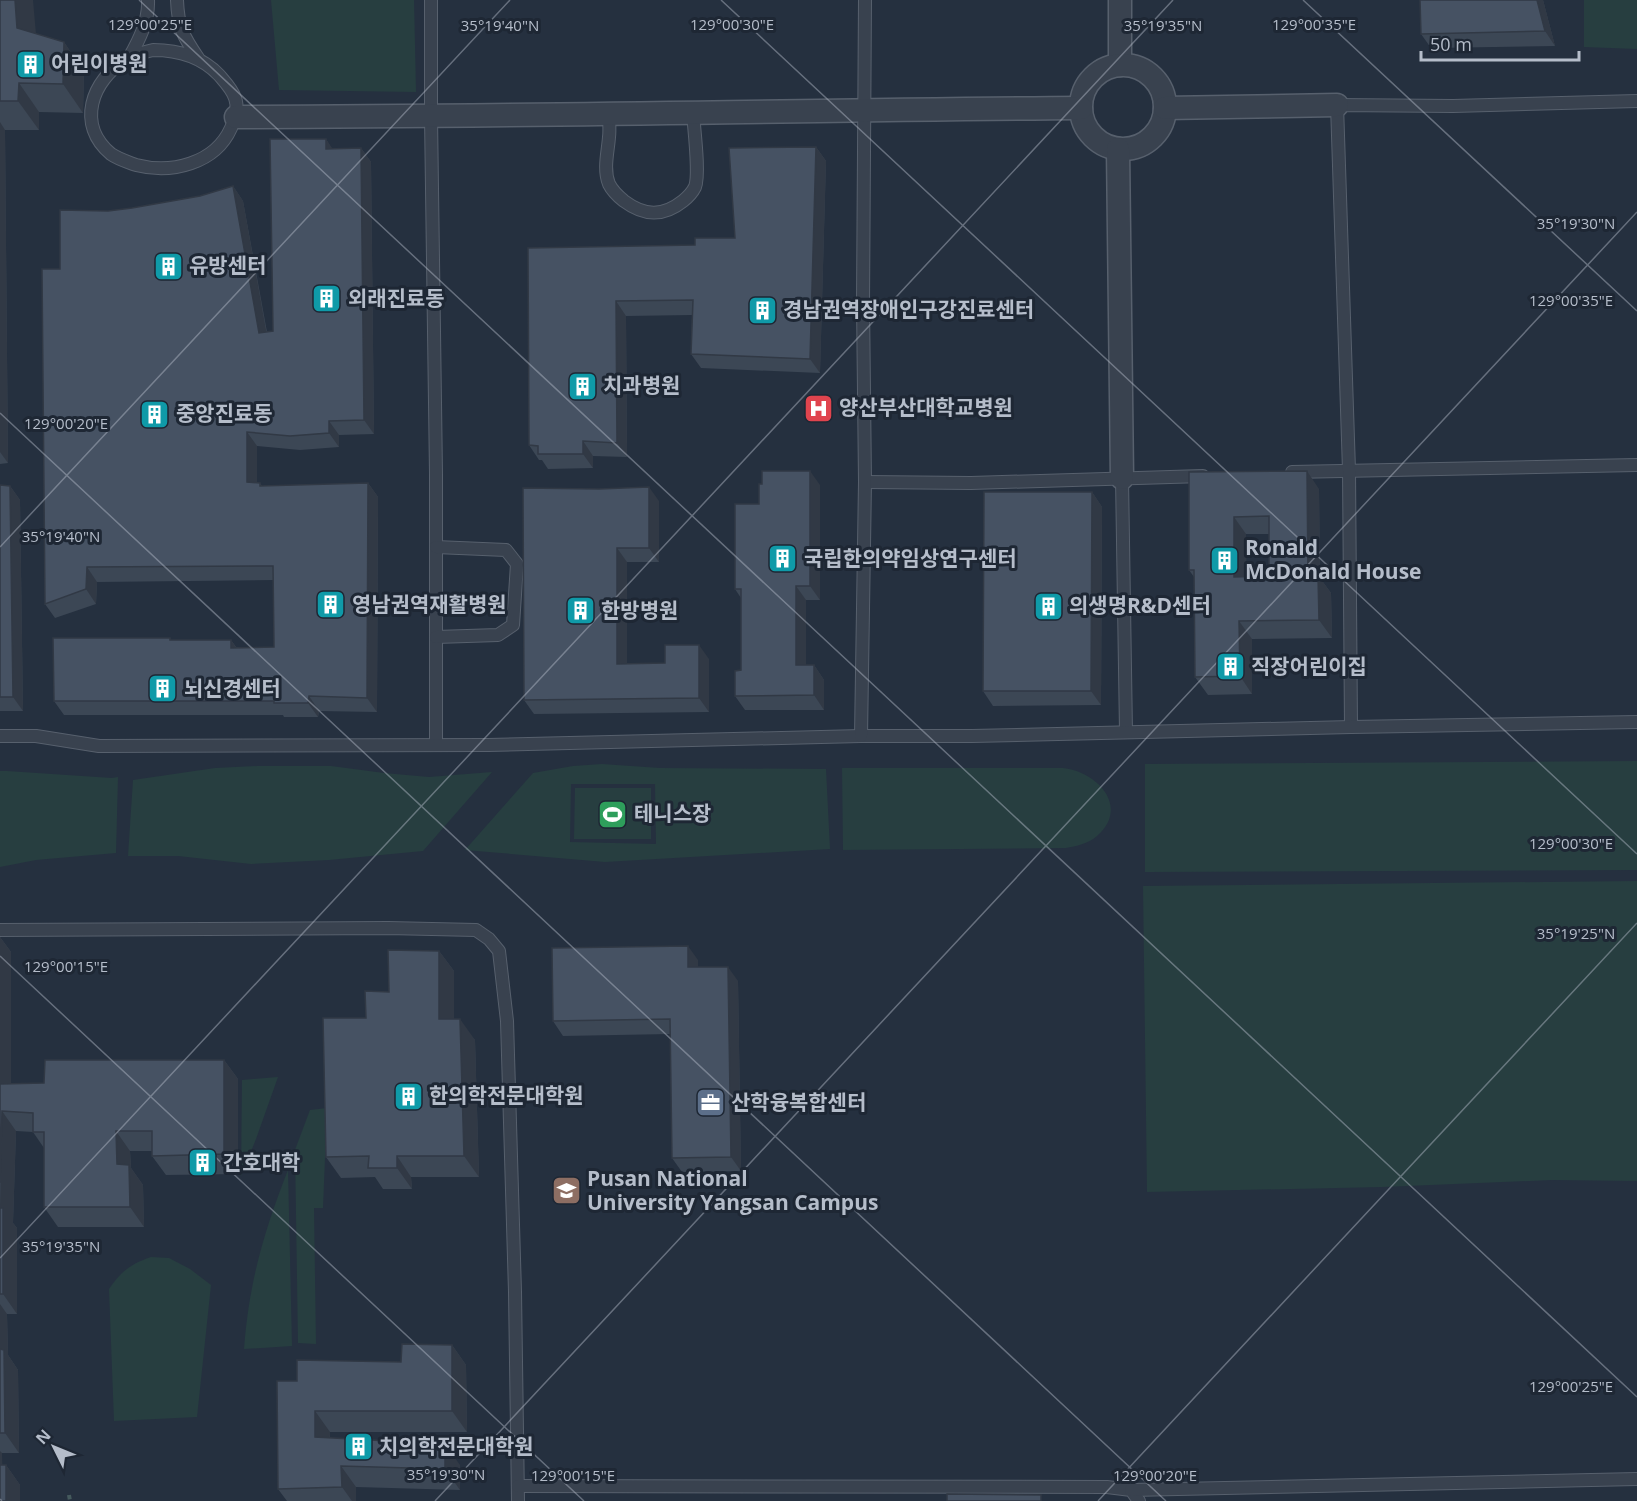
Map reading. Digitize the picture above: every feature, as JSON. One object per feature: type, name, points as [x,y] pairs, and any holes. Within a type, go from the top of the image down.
[{"type":"street","points":[[1120,0],[1120,65]]},
{"type":"street","points":[[1120,65],[1134,66],[1147,72],[1157,82],[1163,94],[1165,108],[1162,122],[1145,143],[1132,148],[1118,149],[1096,140],[1082,120],[1081,108],[1082,95],[1088,83],[1097,74],[1120,65]]},
{"type":"street","points":[[1165,108],[1337,105]]},
{"type":"street","points":[[236,117],[431,117],[1081,108]]},
{"type":"street","points":[[1118,149],[1122,478]]},
{"type":"lane","points":[[129,58],[142,34],[148,0]]},
{"type":"lane","points":[[177,0],[179,25],[185,40],[199,59],[228,85],[236,99],[236,117],[228,134],[219,146],[198,160],[181,167],[163,169],[130,163],[113,155],[102,145],[93,128],[92,102],[101,82],[119,64],[153,50],[182,53],[199,59]]},
{"type":"lane","points":[[431,0],[436,745]]},
{"type":"lane","points":[[861,736],[865,482],[863,303],[865,0]]},
{"type":"lane","points":[[1351,727],[1349,470],[1337,105],[1453,106],[1637,101]]},
{"type":"lane","points":[[609,114],[606,157],[609,184],[618,196],[632,207],[646,213],[666,212],[689,196],[696,185],[693,113]]},
{"type":"lane","points":[[1281,473],[1637,465]]},
{"type":"lane","points":[[865,482],[971,483],[1213,475]]},
{"type":"lane","points":[[1122,478],[1126,732]]},
{"type":"lane","points":[[436,547],[506,550],[517,564],[513,625],[498,635],[436,637]]},
{"type":"lane","points":[[0,736],[36,736],[99,746],[436,745],[1637,722]]},
{"type":"lane","points":[[0,930],[388,928],[476,930],[489,939],[499,951],[507,1021],[518,1501]]},
{"type":"lane","points":[[518,1486],[1107,1487],[1131,1490],[1637,1479]]},
{"type":"lane","points":[[1131,1490],[1139,1501]]},
{"type":"path","points":[[69,1495],[70,1501]]},
{"type":"green space","points":[[271,0],[414,0],[416,92],[279,90]]},
{"type":"green space","points":[[1584,0],[1637,0],[1637,49],[1584,47]]},
{"type":"green space","points":[[1637,761],[1637,870],[1145,872],[1145,764]]},
{"type":"green space","points":[[602,764],[660,768],[826,769],[830,849],[605,862],[465,850],[533,773]],"holes":[[[571,784],[655,784],[656,844],[570,842]]]},
{"type":"green space","points":[[331,766],[429,777],[492,772],[423,851],[329,860],[251,864],[178,856],[128,856],[133,780],[215,768]]},
{"type":"green space","points":[[842,768],[1063,768],[1088,776],[1098,784],[1110,803],[1111,814],[1097,836],[1082,844],[1066,848],[843,850]]},
{"type":"green space","points":[[0,771],[118,777],[116,853],[36,860],[0,867]]},
{"type":"green space","name":"테니스장","points":[[575,788],[651,788],[651,839],[574,839]]},
{"type":"green space","points":[[1637,881],[1637,1181],[1552,1180],[1382,1187],[1147,1192],[1143,886]]},
{"type":"green space","points":[[278,1077],[256,1139],[241,1176],[242,1080]]},
{"type":"green space","points":[[327,1108],[323,1208],[314,1208],[316,1344],[298,1343],[295,1150],[310,1110]]},
{"type":"green space","points":[[288,1170],[292,1346],[244,1349],[246,1325],[259,1257]]},
{"type":"green space","points":[[151,1257],[169,1258],[190,1269],[211,1285],[197,1417],[114,1421],[109,1289],[127,1269]]},
{"type":"building","points":[[0,0],[15,0],[17,28],[64,42],[63,84],[19,83],[18,101],[0,101]]},
{"type":"building","points":[[1420,0],[1537,0],[1545,31],[1421,34]]},
{"type":"building","points":[[270,139],[326,139],[326,149],[361,148],[364,420],[329,421],[329,433],[290,436],[247,432],[247,482],[260,483],[260,486],[368,483],[367,698],[309,696],[308,703],[54,701],[53,638],[231,640],[231,648],[274,647],[273,566],[87,567],[86,589],[45,604],[42,269],[60,269],[60,210],[108,211],[132,208],[200,196],[233,186],[259,333],[273,331]]},
{"type":"building","points":[[816,147],[810,359],[691,354],[693,300],[616,301],[617,443],[583,441],[583,454],[538,454],[538,446],[529,445],[528,248],[695,245],[695,238],[735,238],[729,148]]},
{"type":"building","name":"국립한의약임상연구센터","points":[[762,471],[810,471],[810,586],[796,586],[796,665],[814,665],[814,695],[735,696],[735,671],[741,670],[741,589],[735,589],[735,504],[759,504],[759,484],[762,484]]},
{"type":"building","points":[[1307,471],[1308,576],[1318,576],[1319,620],[1239,621],[1240,676],[1195,677],[1194,570],[1189,570],[1189,472]],"holes":[[[1269,516],[1269,576],[1234,577],[1234,517]]]},
{"type":"building","points":[[0,485],[10,486],[13,697],[0,697]]},
{"type":"building","name":"한방병원","points":[[649,487],[649,548],[617,548],[617,664],[665,663],[665,645],[699,645],[699,698],[524,700],[523,488]]},
{"type":"building","name":"의생명R&D센터","points":[[984,492],[1092,492],[1091,691],[983,691]]},
{"type":"building","name":"산학융복합센터","points":[[688,946],[688,967],[728,967],[731,1157],[672,1158],[670,1019],[553,1021],[552,948]]},
{"type":"building","name":"한의학전문대학원","points":[[388,950],[439,951],[439,1019],[460,1019],[464,1156],[397,1156],[397,1168],[368,1168],[369,1156],[326,1157],[323,1018],[366,1018],[365,991],[389,992]]},
{"type":"building","name":"간호대학","points":[[45,1060],[224,1060],[224,1154],[152,1156],[152,1131],[116,1131],[117,1164],[129,1165],[130,1207],[44,1207],[44,1132],[33,1132],[33,1113],[2,1111],[0,1183],[0,1084],[44,1083]]},
{"type":"building","points":[[0,1208],[3,1208],[3,1294],[0,1294]]},
{"type":"building","points":[[402,1344],[452,1345],[452,1411],[315,1411],[315,1437],[445,1444],[445,1469],[341,1466],[342,1487],[278,1489],[277,1381],[297,1381],[297,1360],[401,1362]]},
{"type":"building","points":[[0,1349],[4,1350],[5,1433],[0,1433]]},
{"type":"building","points":[[0,1465],[6,1465],[6,1501],[0,1501]]},
{"type":"building","points":[[947,1494],[1041,1495],[1041,1501],[947,1501]]},
{"type":"place","name":"어린이병원","points":[[30,64]]},
{"type":"place","name":"유방센터","points":[[168,266]]},
{"type":"place","name":"외래진료동","points":[[327,299]]},
{"type":"place","name":"경남권역장애인구강진료센터","points":[[762,310]]},
{"type":"place","name":"치과병원","points":[[582,386]]},
{"type":"place","name":"양산부산대학교병원","points":[[818,408]]},
{"type":"place","name":"중앙진료동","points":[[155,414]]},
{"type":"place","name":"국립한의약임상연구센터","points":[[783,559]]},
{"type":"place","name":"Ronald McDonald House","points":[[1224,560]]},
{"type":"place","name":"영남권역재활병원","points":[[331,605]]},
{"type":"place","name":"의생명R&D센터","points":[[1048,606]]},
{"type":"place","name":"한방병원","points":[[580,611]]},
{"type":"place","name":"직장어린이집","points":[[1230,667]]},
{"type":"place","name":"뇌신경센터","points":[[163,689]]},
{"type":"place","name":"테니스장","points":[[613,814]]},
{"type":"place","name":"한의학전문대학원","points":[[408,1096]]},
{"type":"place","name":"산학융복합센터","points":[[710,1103]]},
{"type":"place","name":"간호대학","points":[[202,1163]]},
{"type":"place","name":"Pusan National University Yangsan Campus","points":[[566,1191]]},
{"type":"place","name":"치의학전문대학원","points":[[358,1447]]}]
